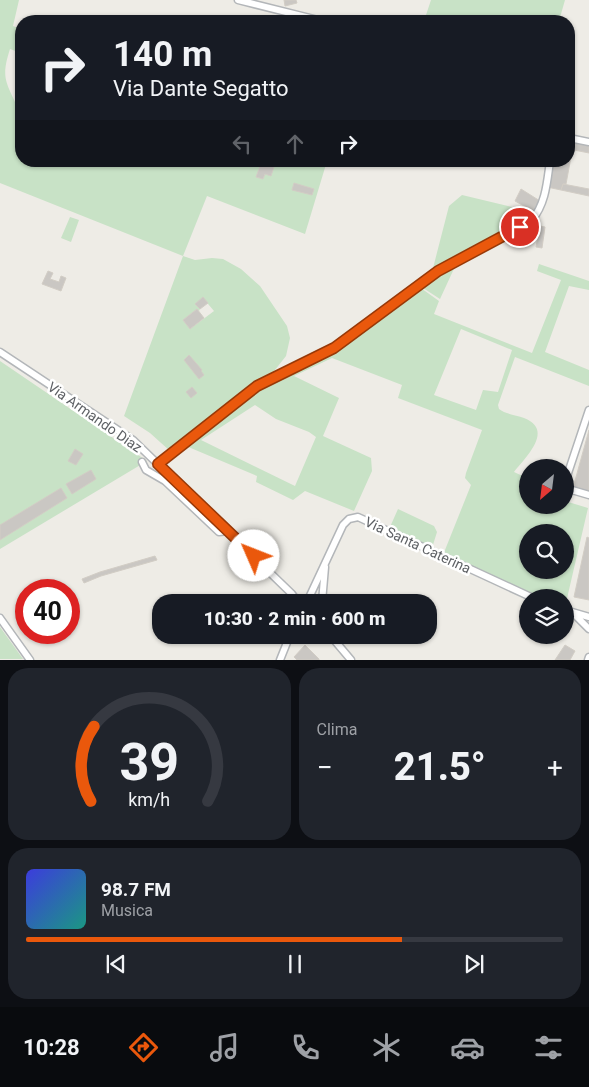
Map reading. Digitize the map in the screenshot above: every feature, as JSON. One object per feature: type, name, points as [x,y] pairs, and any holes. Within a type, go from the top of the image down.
[{"type":"street","points":[[238,0],[296,15]]},
{"type":"street","points":[[271,9],[274,0]]},
{"type":"street","points":[[575,139],[589,142]]},
{"type":"street","points":[[158,464],[269,379],[334,348],[438,271],[532,220],[538,212],[544,196],[549,167]]},
{"type":"street","name":"Via Armando Diaz","points":[[0,352],[124,433],[292,594]]},
{"type":"street","points":[[573,459],[589,410]]},
{"type":"street","points":[[142,462],[146,470],[165,481],[219,532],[228,531]]},
{"type":"street","points":[[574,491],[589,495]]},
{"type":"street","name":"Via Santa Caterina","points":[[310,594],[343,525],[349,519],[360,517],[519,592]]},
{"type":"street","name":"Via Santa Caterina","points":[[323,594],[326,563]]},
{"type":"street","points":[[574,613],[589,619],[589,629]]},
{"type":"street","points":[[574,614],[589,629]]},
{"type":"street","points":[[0,618],[30,660]]},
{"type":"street","points":[[280,660],[287,644]]},
{"type":"street","points":[[338,644],[351,660]]},
{"type":"green space","points":[[0,0],[19,0],[13,26],[15,27],[15,51],[10,49],[5,68],[6,81],[15,102],[15,167],[260,167],[256,177],[263,179],[271,167],[325,167],[305,234],[207,196],[183,256],[0,183]]},
{"type":"green space","points":[[431,0],[565,0],[561,15],[426,15]]},
{"type":"green space","points":[[462,195],[512,207],[521,225],[458,260],[440,299],[420,286],[436,272],[432,272],[449,206]]},
{"type":"green space","points":[[70,217],[79,220],[71,242],[61,238]]},
{"type":"green space","points":[[183,256],[195,260],[223,259],[241,269],[260,286],[287,326],[290,338],[286,356],[271,375],[261,380],[170,451],[150,433],[124,416]],"holes":[[[203,298],[214,311],[190,329],[183,320],[197,309],[199,311],[200,309],[196,303]]]},
{"type":"green space","points":[[539,264],[589,281],[589,290],[569,286],[545,352],[589,370],[589,386],[515,357],[498,405],[501,411],[524,418],[533,423],[537,430],[535,444],[524,459],[519,459],[519,466],[514,472],[519,474],[519,514],[574,514],[574,504],[588,508],[574,568],[574,524],[519,524],[519,579],[572,579],[569,589],[520,589],[443,555],[471,485],[465,478],[466,473],[482,430],[398,398],[402,385],[332,358],[294,376],[339,398],[323,436],[371,458],[372,471],[354,511],[305,491],[293,500],[256,482],[257,476],[186,446],[259,387],[336,349],[418,286],[439,301],[434,314],[532,353],[561,280],[537,271]],"holes":[[[461,329],[512,350],[498,392],[483,390],[476,410],[434,395]],[[255,405],[276,419],[309,432],[316,437],[295,486],[201,440]]]},
{"type":"green space","points":[[0,361],[147,461],[0,549]]},
{"type":"green space","points":[[398,509],[434,526],[437,532],[432,548],[390,527]]},
{"type":"green space","points":[[0,627],[23,659],[0,659]]},
{"type":"building","points":[[284,0],[296,0],[297,3],[285,6]]},
{"type":"building","points":[[575,143],[589,146],[589,153],[575,150]]},
{"type":"building","points":[[260,167],[274,167],[271,176],[265,174],[263,179],[256,177]]},
{"type":"building","points":[[551,167],[569,167],[566,184],[563,184],[561,190],[547,187]]},
{"type":"building","points":[[294,183],[314,189],[312,195],[292,190]]},
{"type":"building","points":[[563,184],[589,189],[589,196],[561,190]]},
{"type":"building","points":[[521,189],[540,201],[535,212],[515,201]]},
{"type":"building","points":[[540,226],[545,227],[542,248],[536,247]]},
{"type":"building","points":[[48,271],[53,273],[50,279],[59,282],[61,276],[66,278],[61,291],[42,284]]},
{"type":"building","points":[[203,297],[208,303],[200,309],[195,304]]},
{"type":"building","points":[[197,309],[204,318],[190,329],[183,320]]},
{"type":"building","points":[[189,355],[202,370],[204,375],[199,379],[184,360]]},
{"type":"building","points":[[192,387],[197,393],[191,398],[186,392]]},
{"type":"building","points":[[589,430],[589,493],[574,488]]},
{"type":"building","points":[[75,449],[83,454],[76,465],[68,461]]},
{"type":"building","points":[[91,470],[96,479],[72,494],[66,484]]},
{"type":"building","points":[[61,488],[67,498],[0,540],[0,525]]},
{"type":"building","points":[[587,537],[589,538],[589,600],[574,597]]},
{"type":"building","points":[[155,556],[157,560],[101,576],[84,583],[82,579],[100,572]]},
{"type":"building","points":[[305,645],[319,660],[297,660],[294,657]]},
{"type":"building","points":[[565,645],[575,651],[570,660],[555,660]]},
{"type":"route","points":[[254,556],[158,464],[257,386],[334,348],[438,271],[520,227]]}]
